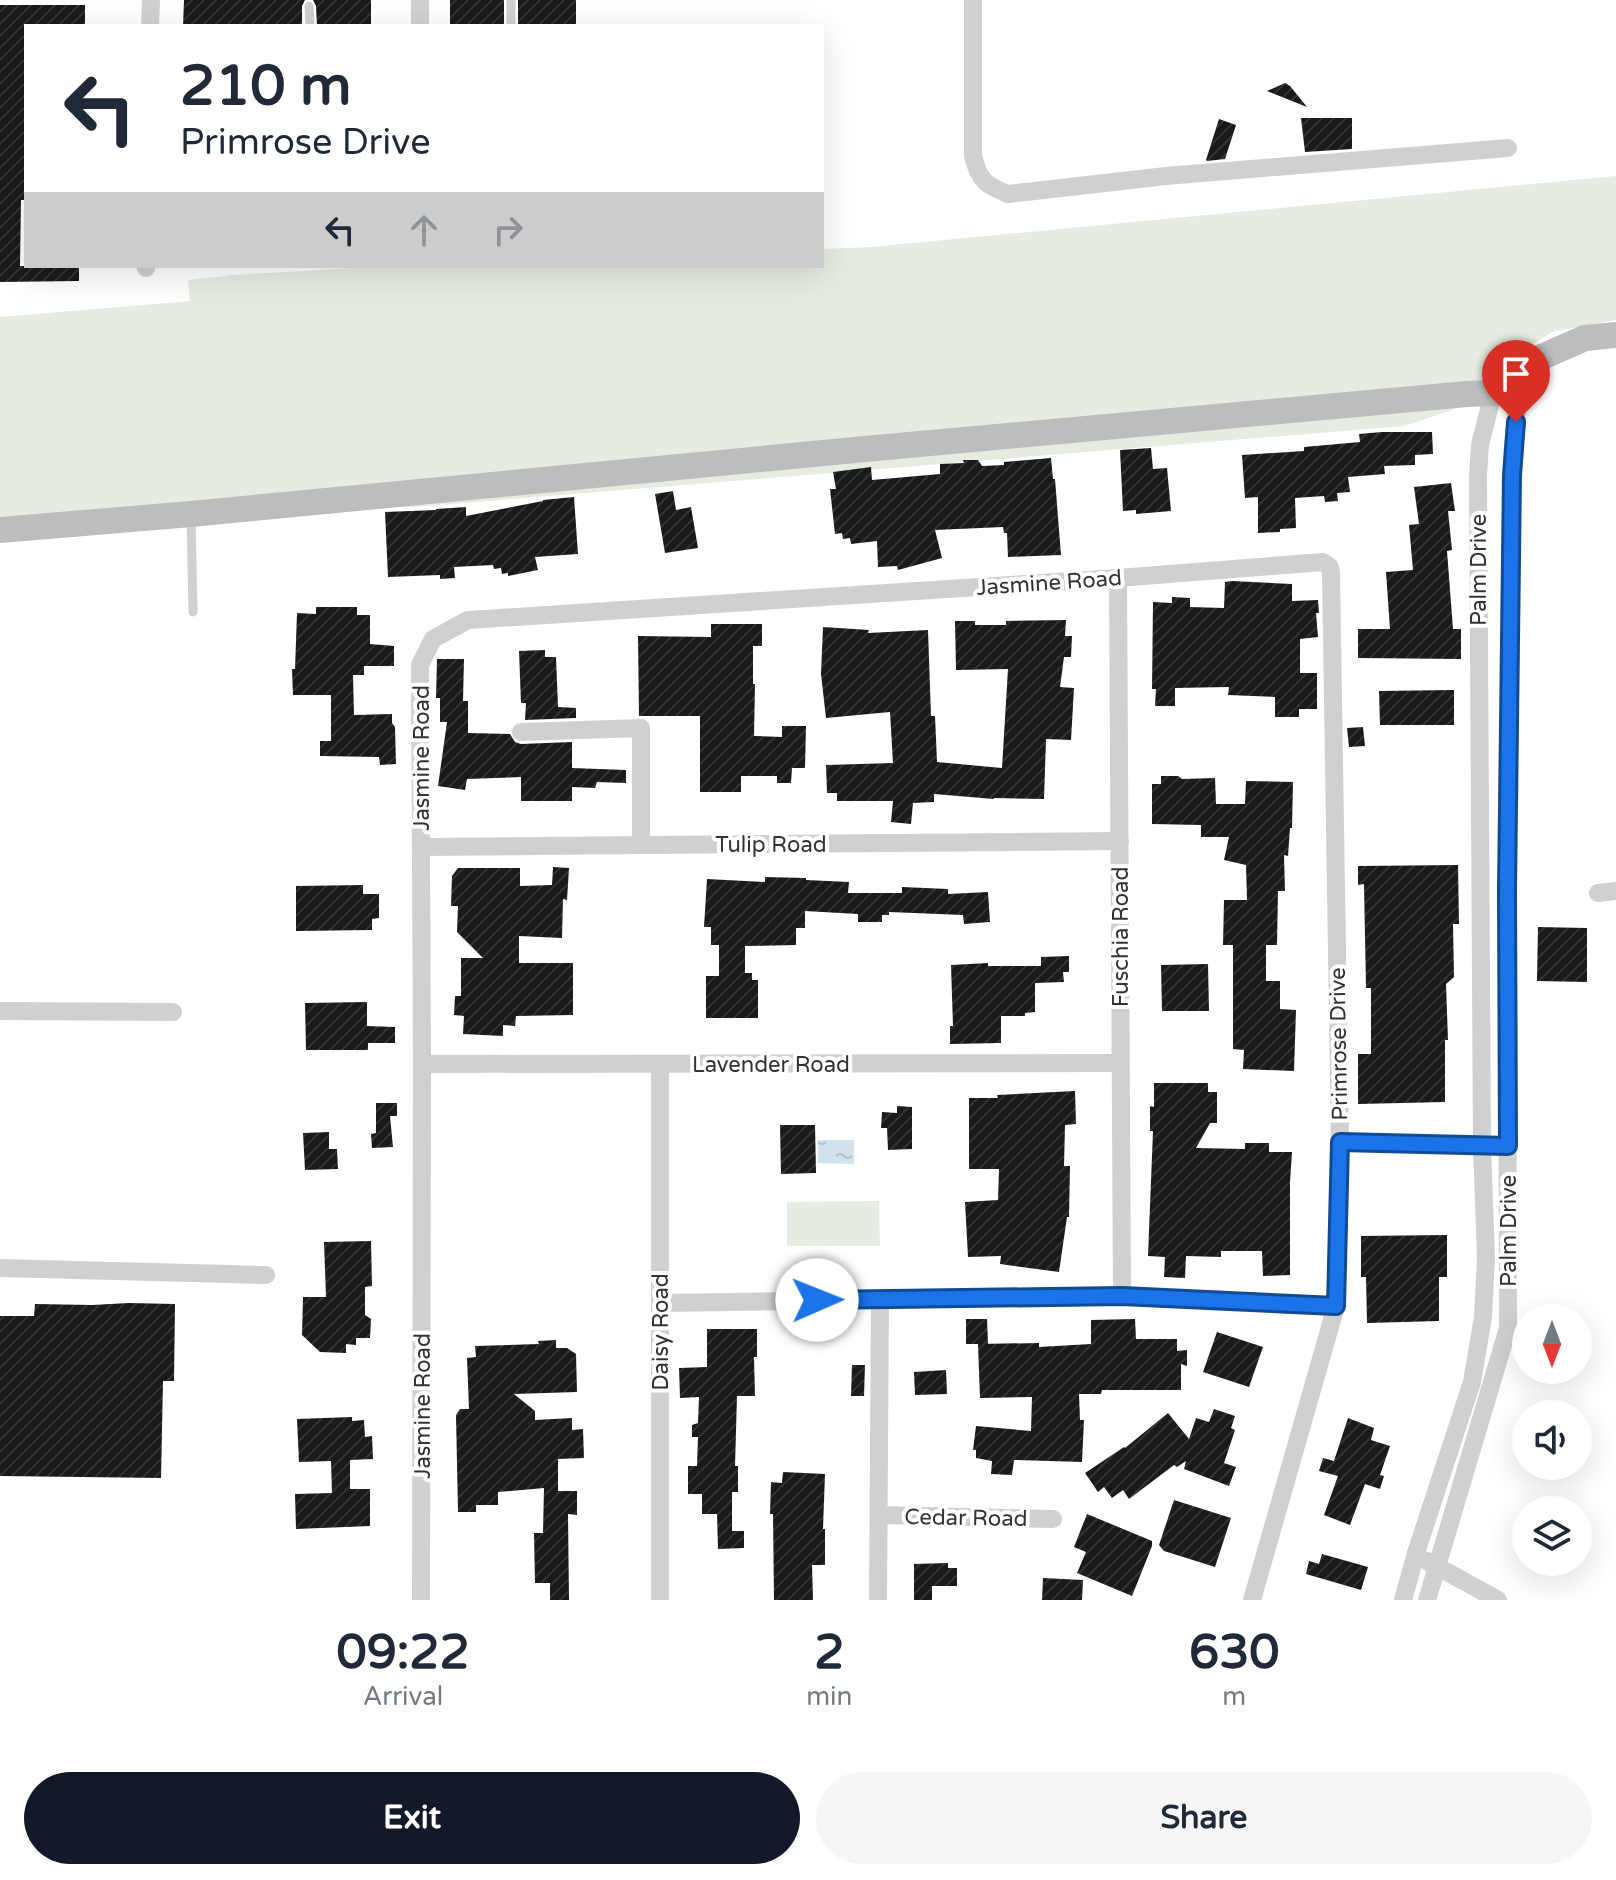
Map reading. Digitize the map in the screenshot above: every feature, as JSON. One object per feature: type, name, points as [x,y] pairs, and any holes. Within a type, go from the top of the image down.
[{"type":"street","points":[[150,24],[151,0]]},
{"type":"street","points":[[420,0],[420,24]]},
{"type":"street","points":[[973,0],[973,156],[978,174],[990,187],[1008,194],[1166,176],[1508,148]]},
{"type":"street","points":[[0,530],[1493,393],[1508,386],[1521,371],[1544,356],[1585,338],[1616,335]]},
{"type":"street","name":"Palm Drive","points":[[1427,1600],[1508,1328],[1507,890],[1512,461],[1521,371]]},
{"type":"street","name":"Palm Drive","points":[[1403,1600],[1472,1382],[1483,1317],[1486,1258],[1482,1146],[1478,476],[1480,445],[1493,393]]},
{"type":"street","name":"Jasmine Road","points":[[421,1600],[420,665],[433,639],[468,620],[1323,562],[1330,567],[1331,573]]},
{"type":"street","name":"Primrose Drive","points":[[1252,1600],[1336,1306],[1340,1142],[1331,573]]},
{"type":"street","name":"Fuschia Road","points":[[1118,578],[1122,1296]]},
{"type":"street","points":[[521,732],[641,728],[641,845]]},
{"type":"street","name":"Tulip Road","points":[[421,847],[1120,841]]},
{"type":"street","points":[[0,1011],[173,1012]]},
{"type":"street","name":"Lavender Road","points":[[422,1064],[1120,1063]]},
{"type":"street","name":"Daisy Road","points":[[660,1064],[660,1600]]},
{"type":"street","points":[[1340,1142],[1508,1146]]},
{"type":"street","points":[[0,1268],[266,1275]]},
{"type":"street","points":[[660,1303],[1122,1296],[1336,1306]]},
{"type":"street","points":[[878,1600],[880,1299]]},
{"type":"street","name":"Cedar Road","points":[[879,1515],[1053,1519]]},
{"type":"street","points":[[1416,1553],[1436,1568],[1498,1600]]},
{"type":"lane","points":[[511,0],[511,24]]},
{"type":"lane","points":[[309,6],[310,24]]},
{"type":"lane","points":[[191,514],[193,612]]},
{"type":"shaded area","points":[[1616,176],[1616,320],[1552,332],[1486,376],[1452,410],[1405,426],[414,507],[279,503],[0,528],[0,317],[190,301],[188,280],[234,275],[355,268],[824,268],[824,249]]},
{"type":"shaded area","points":[[879,1201],[880,1246],[787,1246],[787,1202]]},
{"type":"water","points":[[818,1140],[854,1140],[854,1164],[818,1163]]},
{"type":"building","points":[[184,0],[305,0],[302,24],[183,24]]},
{"type":"building","points":[[313,0],[371,0],[371,24],[317,24]]},
{"type":"building","points":[[450,0],[504,0],[504,24],[450,24]]},
{"type":"building","points":[[518,0],[576,0],[576,24],[518,24]]},
{"type":"building","points":[[0,5],[85,5],[85,24],[24,24],[24,200],[21,200],[20,266],[79,268],[79,281],[0,282]]},
{"type":"building","points":[[1285,83],[1290,86],[1307,107],[1267,91]]},
{"type":"building","points":[[1301,118],[1352,118],[1352,149],[1305,152]]},
{"type":"building","points":[[1219,119],[1236,125],[1225,159],[1207,161],[1206,160]]},
{"type":"building","points":[[1432,432],[1433,454],[1415,455],[1415,465],[1384,466],[1385,474],[1348,477],[1350,492],[1337,493],[1338,501],[1325,502],[1324,496],[1295,498],[1296,528],[1258,533],[1258,497],[1245,498],[1242,455],[1304,451],[1304,447],[1360,442],[1359,434]]},
{"type":"building","points":[[1151,448],[1153,469],[1167,468],[1171,511],[1136,514],[1136,510],[1123,511],[1120,450]]},
{"type":"building","points":[[1051,458],[1061,555],[1008,557],[1007,533],[1004,533],[1003,527],[935,530],[942,558],[898,570],[897,566],[878,567],[877,541],[851,544],[850,538],[843,539],[842,533],[835,534],[830,489],[836,489],[833,472],[871,467],[872,480],[940,474],[940,464],[964,463],[963,460],[978,460],[982,466]]},
{"type":"building","points":[[1451,483],[1455,511],[1448,511],[1452,550],[1447,551],[1453,629],[1461,629],[1461,659],[1358,658],[1358,629],[1390,629],[1386,572],[1413,570],[1409,525],[1419,524],[1414,487]]},
{"type":"building","points":[[673,491],[676,510],[691,507],[698,548],[665,553],[655,494]]},
{"type":"building","points":[[574,497],[578,554],[535,557],[538,570],[508,576],[508,573],[502,574],[501,568],[494,569],[493,565],[454,567],[455,578],[440,579],[440,575],[388,577],[385,512],[466,507],[466,516],[543,500]]},
{"type":"building","points":[[1225,582],[1292,584],[1292,601],[1318,600],[1318,637],[1300,639],[1300,673],[1317,673],[1317,709],[1299,709],[1299,717],[1275,717],[1275,697],[1228,695],[1229,687],[1175,688],[1175,706],[1155,706],[1156,689],[1152,689],[1153,602],[1172,603],[1172,597],[1190,598],[1190,607],[1224,608]]},
{"type":"building","points":[[316,607],[357,607],[357,615],[370,615],[370,644],[394,646],[394,666],[364,666],[364,675],[353,675],[354,715],[392,714],[396,764],[380,765],[379,757],[320,756],[320,741],[331,741],[331,695],[293,695],[292,669],[295,669],[297,613],[316,614]]},
{"type":"building","points":[[1066,620],[1065,636],[1072,636],[1071,657],[1064,657],[1060,687],[1074,688],[1071,740],[1046,739],[1044,799],[934,794],[934,802],[913,803],[911,824],[891,822],[893,801],[837,801],[837,793],[827,793],[826,765],[893,763],[890,712],[826,718],[821,674],[823,627],[869,630],[868,633],[928,630],[931,716],[935,716],[937,762],[1002,768],[1008,669],[956,670],[955,621],[975,621],[975,625],[1006,625],[1006,621]]},
{"type":"building","points":[[711,624],[762,624],[762,646],[753,646],[754,736],[782,737],[782,726],[806,726],[805,768],[792,768],[791,783],[777,783],[777,776],[741,776],[741,792],[700,792],[700,716],[639,716],[638,636],[711,637]]},
{"type":"building","points":[[545,650],[545,657],[556,657],[558,707],[576,708],[576,718],[525,720],[526,703],[521,703],[519,651]]},
{"type":"building","points":[[437,659],[464,659],[463,701],[468,701],[468,733],[510,734],[515,742],[521,744],[572,742],[572,768],[626,770],[626,783],[597,782],[595,788],[572,787],[572,801],[521,801],[521,777],[467,779],[465,790],[438,786],[447,722],[440,722],[440,698],[436,698]]},
{"type":"building","points":[[1454,690],[1454,725],[1380,725],[1379,691]]},
{"type":"building","points":[[1363,727],[1365,746],[1349,747],[1347,728]]},
{"type":"building","points":[[1161,776],[1215,778],[1216,804],[1245,804],[1246,781],[1293,782],[1292,828],[1288,856],[1284,855],[1285,891],[1278,891],[1277,945],[1266,945],[1266,981],[1280,981],[1280,1009],[1296,1010],[1294,1071],[1243,1069],[1244,1050],[1233,1049],[1233,945],[1223,945],[1224,900],[1247,900],[1246,865],[1224,860],[1229,837],[1201,837],[1201,825],[1152,824],[1152,784],[1161,784]]},
{"type":"building","points":[[1458,865],[1459,924],[1453,924],[1454,977],[1446,984],[1448,1040],[1445,1040],[1445,1102],[1358,1104],[1358,1054],[1371,1054],[1371,988],[1366,988],[1364,884],[1358,885],[1358,866]]},
{"type":"building","points":[[553,867],[569,868],[567,900],[563,899],[562,938],[519,936],[519,963],[573,963],[573,1015],[516,1016],[515,1026],[503,1025],[503,1036],[463,1034],[464,1016],[454,1015],[455,996],[461,996],[461,958],[483,958],[457,932],[458,906],[451,906],[452,876],[458,868],[520,868],[520,886],[552,885]]},
{"type":"building","points":[[765,877],[849,882],[848,893],[902,893],[902,887],[948,889],[948,894],[988,892],[990,922],[964,924],[963,915],[889,912],[889,915],[882,915],[882,922],[858,922],[858,914],[805,911],[805,928],[796,928],[796,945],[745,946],[745,973],[752,973],[752,980],[758,980],[758,1018],[706,1018],[706,976],[719,976],[719,945],[711,945],[711,927],[704,927],[707,879],[765,882]]},
{"type":"building","points":[[363,885],[363,894],[379,894],[379,918],[372,919],[372,930],[296,931],[296,886]]},
{"type":"building","points":[[1538,927],[1587,928],[1587,982],[1537,981]]},
{"type":"building","points":[[1069,956],[1069,972],[1063,972],[1064,982],[1035,983],[1035,1012],[1025,1013],[1025,1016],[1001,1016],[1001,1043],[950,1044],[950,1026],[953,1026],[951,965],[988,963],[988,966],[1041,966],[1041,957]]},
{"type":"building","points":[[1208,964],[1209,1011],[1162,1011],[1161,965]]},
{"type":"building","points":[[367,1002],[367,1026],[395,1027],[395,1043],[368,1043],[368,1050],[306,1050],[305,1003]]},
{"type":"building","points":[[1154,1083],[1208,1083],[1208,1092],[1217,1092],[1217,1123],[1210,1123],[1196,1148],[1245,1149],[1245,1143],[1269,1143],[1269,1152],[1292,1152],[1290,1275],[1263,1276],[1262,1251],[1221,1251],[1221,1257],[1186,1256],[1185,1278],[1164,1277],[1165,1257],[1148,1256],[1153,1131],[1150,1131],[1150,1106],[1154,1107]]},
{"type":"building","points":[[1075,1091],[1076,1124],[1065,1125],[1064,1166],[1070,1166],[1069,1217],[1059,1272],[1000,1264],[1001,1256],[968,1257],[965,1202],[998,1200],[999,1169],[969,1169],[969,1098]]},
{"type":"building","points":[[376,1103],[397,1103],[397,1116],[390,1116],[393,1147],[372,1148],[371,1134],[376,1133]]},
{"type":"building","points":[[897,1106],[912,1107],[912,1149],[888,1150],[887,1128],[881,1128],[882,1112],[897,1113]]},
{"type":"building","points":[[780,1125],[815,1125],[816,1173],[781,1174]]},
{"type":"building","points":[[329,1132],[329,1149],[337,1149],[338,1169],[305,1170],[303,1133]]},
{"type":"building","points":[[1447,1235],[1447,1277],[1439,1277],[1439,1321],[1367,1323],[1366,1277],[1361,1277],[1361,1236]]},
{"type":"building","points":[[371,1241],[372,1286],[365,1287],[365,1315],[371,1319],[370,1338],[356,1338],[356,1345],[346,1344],[346,1353],[320,1352],[302,1335],[303,1297],[326,1297],[324,1242]]},
{"type":"building","points":[[35,1304],[175,1304],[174,1381],[163,1381],[161,1478],[0,1476],[0,1316],[34,1316]]},
{"type":"building","points":[[966,1319],[987,1319],[988,1344],[966,1344]]},
{"type":"building","points":[[1135,1319],[1136,1339],[1177,1339],[1177,1351],[1187,1350],[1187,1366],[1181,1364],[1181,1390],[1102,1390],[1101,1394],[1079,1394],[1080,1420],[1084,1420],[1082,1462],[1014,1460],[1012,1475],[991,1474],[992,1461],[976,1458],[976,1450],[973,1450],[976,1426],[1031,1431],[1032,1397],[980,1398],[978,1344],[1039,1343],[1039,1347],[1091,1344],[1091,1320]]},
{"type":"building","points":[[707,1329],[757,1329],[755,1396],[737,1396],[735,1466],[738,1466],[738,1492],[732,1492],[732,1531],[744,1531],[744,1548],[718,1549],[717,1514],[702,1514],[702,1494],[688,1494],[688,1466],[697,1466],[698,1437],[692,1437],[692,1425],[698,1423],[699,1397],[680,1398],[679,1368],[707,1367]]},
{"type":"building","points":[[1217,1332],[1263,1347],[1249,1387],[1203,1372]]},
{"type":"building","points":[[556,1340],[556,1348],[567,1348],[576,1354],[577,1392],[514,1394],[535,1411],[535,1420],[572,1418],[572,1430],[583,1429],[584,1458],[558,1459],[558,1491],[577,1491],[577,1515],[568,1514],[569,1600],[550,1600],[550,1583],[535,1583],[534,1533],[543,1533],[544,1488],[498,1492],[498,1505],[476,1505],[476,1512],[458,1512],[456,1415],[460,1409],[469,1409],[467,1358],[476,1357],[475,1346],[539,1344],[538,1341]]},
{"type":"building","points":[[852,1365],[865,1365],[864,1396],[851,1396]]},
{"type":"building","points":[[946,1370],[947,1394],[915,1395],[914,1372]]},
{"type":"building","points":[[1214,1409],[1235,1416],[1231,1428],[1235,1430],[1224,1463],[1236,1467],[1229,1486],[1184,1469],[1186,1461],[1177,1467],[1174,1465],[1129,1499],[1123,1490],[1112,1498],[1104,1487],[1098,1492],[1085,1473],[1125,1448],[1168,1413],[1189,1439],[1196,1418],[1209,1422]]},
{"type":"building","points":[[352,1417],[352,1421],[364,1420],[365,1437],[372,1436],[373,1459],[350,1460],[350,1489],[370,1489],[370,1526],[296,1529],[295,1494],[332,1493],[331,1461],[299,1462],[297,1419]]},
{"type":"building","points":[[1348,1418],[1374,1428],[1371,1440],[1390,1446],[1380,1475],[1384,1476],[1380,1489],[1365,1484],[1350,1525],[1324,1515],[1338,1476],[1319,1471],[1323,1458],[1334,1461]]},
{"type":"building","points":[[783,1472],[825,1474],[825,1565],[812,1565],[813,1600],[774,1600],[771,1482],[782,1483]]},
{"type":"building","points":[[1174,1500],[1231,1518],[1215,1567],[1164,1551],[1159,1545]]},
{"type":"building","points":[[1087,1514],[1152,1541],[1132,1596],[1077,1573],[1086,1552],[1074,1547]]},
{"type":"building","points":[[1322,1554],[1368,1567],[1361,1590],[1306,1574],[1309,1561],[1319,1564]]},
{"type":"building","points":[[948,1563],[948,1568],[957,1568],[957,1586],[932,1586],[932,1600],[914,1600],[914,1564]]},
{"type":"building","points":[[1043,1578],[1083,1580],[1082,1600],[1042,1600]]},
{"type":"route","points":[[817,1300],[1122,1296],[1336,1306],[1340,1142],[1508,1146],[1508,827],[1512,475],[1516,422]]}]
